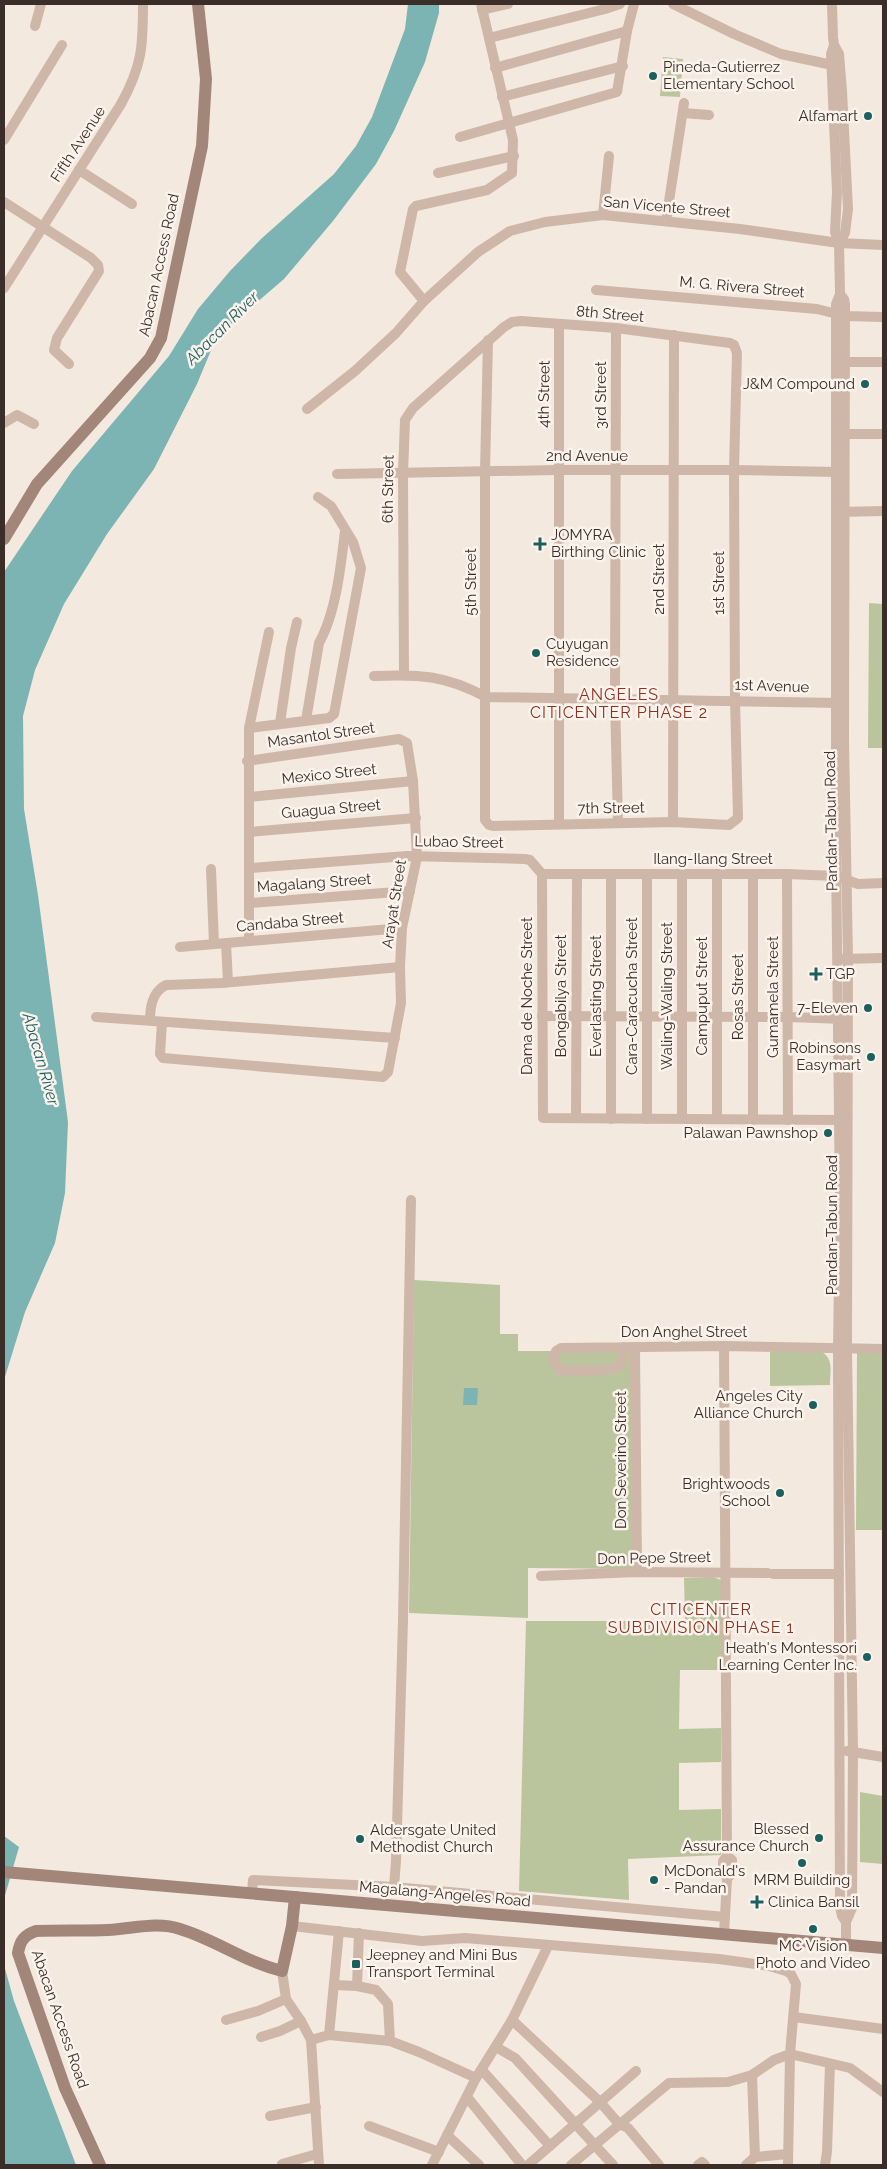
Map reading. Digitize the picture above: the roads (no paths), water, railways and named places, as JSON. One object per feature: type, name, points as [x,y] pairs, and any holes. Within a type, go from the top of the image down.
[{"type":"street","points":[[35,26],[41,4]]},
{"type":"street","name":"Fifth Avenue","points":[[4,288],[133,84],[142,56],[143,4]]},
{"type":"street","name":"Abacan Access Road","points":[[4,539],[37,484],[58,458],[150,358],[161,338],[202,146],[206,80],[198,4]]},
{"type":"street","points":[[424,301],[400,272],[413,209],[416,206],[486,190],[510,177],[512,173],[514,156],[509,122],[482,7],[508,4]]},
{"type":"street","points":[[489,38],[620,4]]},
{"type":"street","points":[[460,137],[617,92],[623,66],[627,31],[634,4]]},
{"type":"street","points":[[673,4],[734,34],[781,54],[836,66]]},
{"type":"street","name":"Pandan-Tabun Road","points":[[832,8],[834,41],[839,54],[836,66],[842,209],[845,233],[839,243],[840,294],[837,302],[841,316],[840,703],[843,1120],[839,1574],[840,1907],[846,1922]]},
{"type":"street","points":[[495,68],[627,31]]},
{"type":"street","points":[[4,140],[62,45]]},
{"type":"street","points":[[502,97],[623,66]]},
{"type":"street","points":[[666,221],[683,108],[709,115]]},
{"type":"street","points":[[438,173],[514,156]]},
{"type":"street","points":[[603,215],[609,156]]},
{"type":"street","points":[[78,170],[132,204]]},
{"type":"street","points":[[4,202],[92,258],[98,265],[100,271],[57,338],[54,350],[69,364]]},
{"type":"street","name":"San Vicente Street","points":[[307,409],[355,371],[396,333],[424,301],[478,252],[510,231],[545,222],[603,215],[839,243],[883,245]]},
{"type":"street","name":"M. G. Rivera Street","points":[[596,290],[817,309],[841,316],[883,318]]},
{"type":"street","name":"8th Street","points":[[488,340],[512,322],[521,321],[616,328],[734,344]]},
{"type":"street","name":"4th Street","points":[[559,325],[559,824]]},
{"type":"street","name":"3rd Street","points":[[616,328],[615,700],[618,823]]},
{"type":"street","name":"2nd Street","points":[[673,822],[674,336]]},
{"type":"street","name":"5th Street","points":[[486,822],[484,817],[486,697],[485,471],[488,340]]},
{"type":"street","name":"6th Street","points":[[404,675],[403,474],[405,420],[413,408],[488,340]]},
{"type":"street","name":"1st Street","points":[[734,344],[737,353],[734,470],[734,700],[738,814],[735,822]]},
{"type":"street","points":[[841,362],[883,362]]},
{"type":"street","points":[[4,423],[17,415],[34,424]]},
{"type":"street","points":[[841,434],[883,434]]},
{"type":"street","name":"Pandan-Tabun Road","points":[[841,434],[837,472],[841,512]]},
{"type":"street","name":"2nd Avenue","points":[[337,474],[558,470],[837,472]]},
{"type":"street","points":[[249,728],[280,722],[329,718],[334,714],[361,568],[353,542],[331,506],[318,497]]},
{"type":"street","points":[[841,512],[883,511]]},
{"type":"street","points":[[306,720],[319,643],[325,631],[334,597],[345,531]]},
{"type":"street","points":[[280,722],[291,648],[297,622]]},
{"type":"street","points":[[249,941],[250,868],[247,761],[249,728],[269,632]]},
{"type":"street","name":"1st Avenue","points":[[374,676],[404,675],[449,680],[486,697],[558,700],[734,700],[840,703]]},
{"type":"street","name":"Masantol Street","points":[[247,761],[398,739]]},
{"type":"street","name":"Arayat Street","points":[[162,1022],[160,1054],[163,1058],[383,1077],[388,1072],[401,1003],[402,928],[417,857],[416,818],[408,747],[404,740],[398,739]]},
{"type":"street","name":"Mexico Street","points":[[249,797],[412,781]]},
{"type":"street","name":"Guagua Street","points":[[249,832],[416,818]]},
{"type":"street","name":"7th Street","points":[[486,822],[494,826],[673,822],[729,825],[735,822]]},
{"type":"street","name":"Lubao Street","points":[[250,868],[362,859],[417,857],[525,859],[530,860],[542,874]]},
{"type":"street","points":[[211,869],[214,944]]},
{"type":"street","name":"Ilang-Ilang Street","points":[[542,874],[788,874],[841,877],[858,884],[883,883]]},
{"type":"street","name":"Dama de Noche Street","points":[[542,874],[543,1118],[576,1118]]},
{"type":"street","name":"Bongabilya Street","points":[[576,1118],[577,874]]},
{"type":"street","name":"Everlasting Street","points":[[611,874],[611,1119]]},
{"type":"street","name":"Cara-Caracucha Street","points":[[647,874],[647,1119]]},
{"type":"street","name":"Waling-Waling Street","points":[[682,874],[682,1119]]},
{"type":"street","name":"Campuput Street","points":[[717,874],[717,1119]]},
{"type":"street","name":"Rosas Street","points":[[753,874],[753,1120]]},
{"type":"street","name":"Gumamela Street","points":[[788,874],[788,1120]]},
{"type":"street","name":"Magalang Street","points":[[250,903],[410,891]]},
{"type":"street","name":"Candaba Street","points":[[180,947],[402,928]]},
{"type":"street","points":[[226,943],[228,982]]},
{"type":"street","points":[[842,959],[883,958]]},
{"type":"street","points":[[150,1020],[153,999],[158,990],[166,985],[228,982],[400,967]]},
{"type":"street","points":[[542,1016],[788,1016],[842,1019]]},
{"type":"street","points":[[96,1017],[395,1038]]},
{"type":"street","points":[[576,1118],[843,1120]]},
{"type":"street","points":[[394,1887],[403,1620],[411,1200]]},
{"type":"street","points":[[724,1346],[727,1856],[723,1861],[723,1873],[727,1878],[724,1934]]},
{"type":"street","name":"Don Anghel Street","points":[[623,1347],[622,1362],[614,1368],[562,1370],[558,1368],[553,1360],[556,1351],[561,1348],[623,1347],[724,1346],[883,1350]]},
{"type":"street","name":"Don Severino Street","points":[[635,1347],[637,1572]]},
{"type":"street","name":"Pandan-Tabun Road","points":[[842,1349],[852,1752],[852,1908],[846,1922],[846,1944]]},
{"type":"street","name":"Don Pepe Street","points":[[541,1576],[637,1572],[839,1574]]},
{"type":"street","points":[[840,1750],[883,1757]]},
{"type":"street","name":"Magalang-Angeles Road","points":[[4,1872],[883,1948]]},
{"type":"street","points":[[252,1893],[253,1880],[394,1887],[725,1917]]},
{"type":"street","points":[[295,1897],[292,1926],[282,1971],[286,1999],[311,2040],[319,2165]]},
{"type":"street","points":[[545,1902],[545,1919]]},
{"type":"street","points":[[629,1926],[630,1908]]},
{"type":"street","points":[[682,1931],[684,1913]]},
{"type":"street","name":"Abacan Access Road","points":[[100,2165],[65,2088],[18,1953],[20,1942],[30,1933],[36,1931],[109,1930],[154,1925],[179,1928],[250,1961],[282,1971]]},
{"type":"street","points":[[292,1926],[422,1941],[465,1938],[710,1958],[769,1966],[786,1971],[794,1979],[797,1990],[790,2054],[788,2165]]},
{"type":"street","points":[[329,2035],[339,1932]]},
{"type":"street","points":[[357,1986],[359,1934]]},
{"type":"street","points":[[432,2165],[479,2074],[512,2020],[548,1946]]},
{"type":"street","points":[[334,1984],[376,1990],[388,2004],[390,2041]]},
{"type":"street","points":[[226,2020],[258,2011],[286,1999]]},
{"type":"street","points":[[794,2017],[883,2029]]},
{"type":"street","points":[[512,2020],[600,2102],[619,2124],[628,2128],[659,2165]]},
{"type":"street","points":[[261,2037],[301,2021]]},
{"type":"street","points":[[311,2040],[329,2035],[390,2041],[479,2074],[550,2146]]},
{"type":"street","points":[[496,2047],[515,2058],[613,2165]]},
{"type":"street","points":[[571,2165],[669,2083],[728,2082],[752,2075],[774,2060],[790,2054],[850,2068],[883,2092]]},
{"type":"street","points":[[824,2165],[827,2152],[830,2064]]},
{"type":"street","points":[[528,2165],[636,2071]]},
{"type":"street","points":[[752,2075],[755,2157]]},
{"type":"street","points":[[467,2097],[522,2165]]},
{"type":"street","points":[[270,2116],[316,2106]]},
{"type":"street","points":[[369,2126],[439,2152]]},
{"type":"street","points":[[447,2135],[479,2165]]},
{"type":"street","points":[[282,2164],[317,2154]]},
{"type":"street","points":[[746,2165],[755,2157],[788,2154]]},
{"type":"street","points":[[698,2165],[702,2162],[705,2165]]},
{"type":"water","name":"Abacan River","points":[[408,4],[439,4],[439,13],[425,62],[394,131],[376,164],[333,221],[284,279],[227,328],[214,343],[197,384],[154,469],[107,534],[64,604],[35,670],[23,716],[24,809],[38,895],[68,1122],[65,1193],[55,1243],[25,1312],[4,1380],[4,572],[72,471],[169,356],[198,309],[230,271],[261,239],[334,174],[356,146],[372,117],[405,29]]},
{"type":"water","points":[[464,1388],[478,1388],[477,1405],[463,1405]]},
{"type":"water","points":[[4,1836],[19,1847],[4,1899]]},
{"type":"water","points":[[4,1965],[14,2001],[76,2165],[4,2165]]},
{"type":"place","name":"Pineda-Gutierrez Elementary School","points":[[653,76]]},
{"type":"place","name":"Alfamart","points":[[868,116]]},
{"type":"place","name":"J&M Compound","points":[[865,384]]},
{"type":"place","name":"JOMYRA Birthing Clinic","points":[[540,544]]},
{"type":"place","name":"Cuyugan Residence","points":[[536,653]]},
{"type":"place","name":"TGP","points":[[816,974]]},
{"type":"place","name":"7-Eleven","points":[[868,1008]]},
{"type":"place","name":"Robinsons Easymart","points":[[871,1057]]},
{"type":"place","name":"Palawan Pawnshop","points":[[828,1133]]},
{"type":"place","name":"Angeles City Alliance Church","points":[[813,1405]]},
{"type":"place","name":"Brightwoods School","points":[[780,1493]]},
{"type":"place","name":"Heath's Montessori Learning Center Inc.","points":[[867,1657]]},
{"type":"place","name":"Blessed Assurance Church","points":[[819,1838]]},
{"type":"place","name":"Aldersgate United Methodist Church","points":[[360,1839]]},
{"type":"place","name":"MRM Building","points":[[802,1863]]},
{"type":"place","name":"McDonald's - Pandan","points":[[654,1880]]},
{"type":"place","name":"Clinica Bansil","points":[[757,1902]]},
{"type":"place","name":"MC Vision Photo and Video","points":[[813,1929]]},
{"type":"place","name":"Jeepney and Mini Bus Transport Terminal","points":[[356,1964]]},
{"type":"district","name":"ANGELES CITICENTER PHASE 2","points":[[619,703]]},
{"type":"district","name":"CITICENTER SUBDIVISION PHASE 1","points":[[701,1618]]}]
